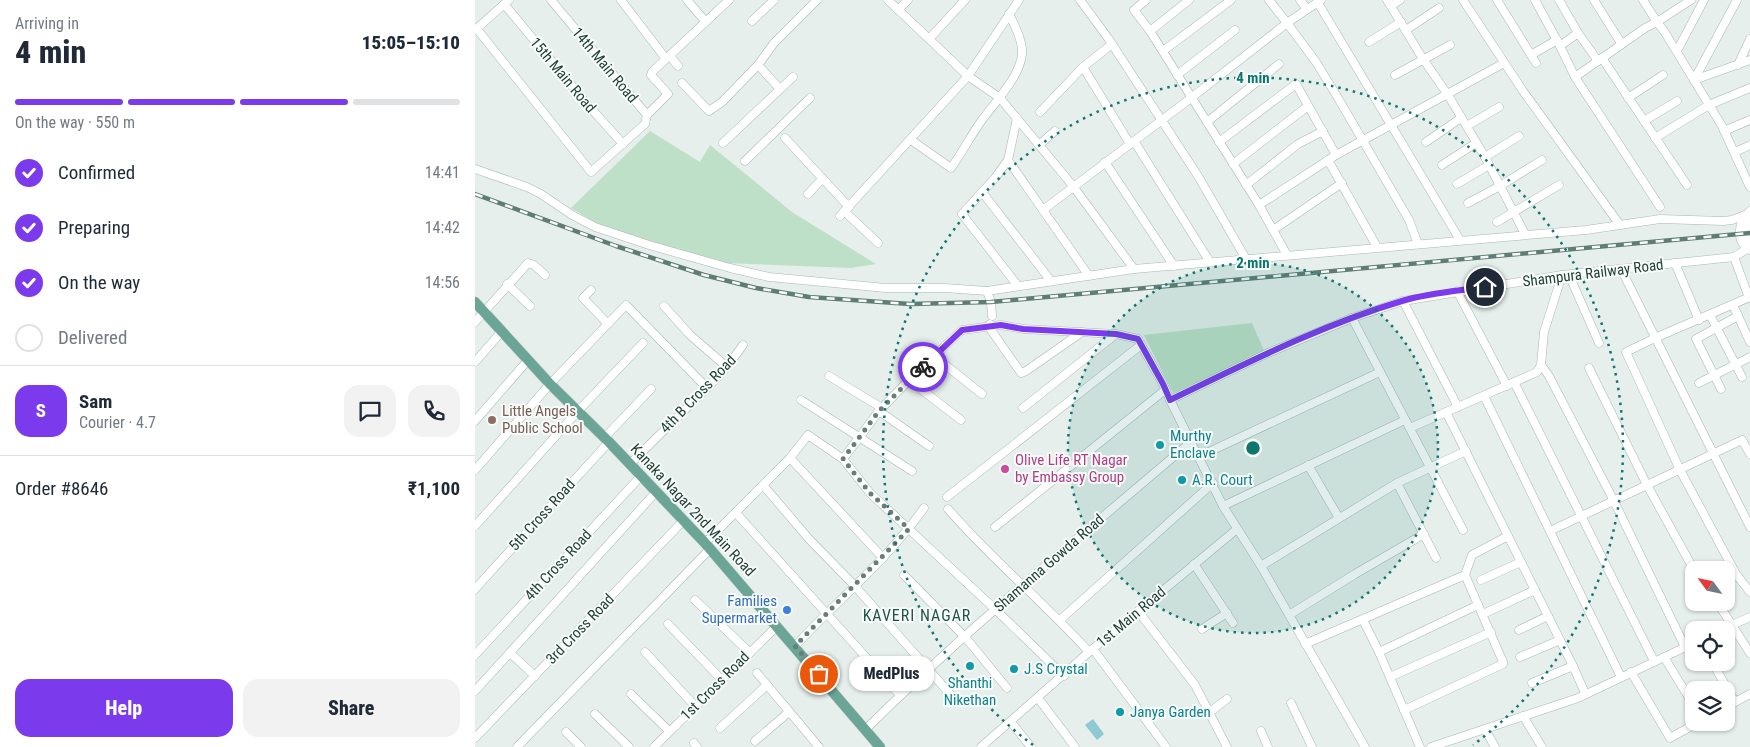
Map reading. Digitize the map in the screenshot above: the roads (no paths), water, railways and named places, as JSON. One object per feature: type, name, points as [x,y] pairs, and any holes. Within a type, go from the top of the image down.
[{"type":"main road","name":"Kanaka Nagar 2nd Main Road","points":[[475,302],[550,384],[684,520],[795,646],[880,747]]},
{"type":"street","name":"14th Main Road","points":[[551,0],[647,115],[668,94],[651,75],[655,68],[668,57]]},
{"type":"street","points":[[621,0],[668,57],[678,66]]},
{"type":"street","points":[[687,0],[705,20]]},
{"type":"street","points":[[668,57],[705,20],[729,0]]},
{"type":"street","points":[[752,21],[774,0]]},
{"type":"street","points":[[682,83],[709,111],[722,102],[758,65],[774,43],[817,0]]},
{"type":"street","points":[[888,0],[968,76],[1000,98],[1073,186],[1134,269]]},
{"type":"street","points":[[898,10],[907,0]]},
{"type":"street","points":[[929,39],[965,0]]},
{"type":"street","points":[[844,212],[968,76],[1019,0]]},
{"type":"street","points":[[1080,0],[1112,44],[1198,176],[1246,259]]},
{"type":"street","points":[[1146,0],[1134,10],[1150,31],[1246,184],[1287,255]]},
{"type":"street","points":[[1150,31],[1189,0]]},
{"type":"street","points":[[1163,52],[1231,0]]},
{"type":"street","points":[[1269,0],[1321,70],[1339,98],[1409,220],[1418,244]]},
{"type":"street","points":[[1300,0],[1307,9]]},
{"type":"street","points":[[1400,0],[1389,3],[1467,126],[1525,234]]},
{"type":"street","points":[[1463,0],[1504,62],[1620,225]]},
{"type":"street","points":[[1497,0],[1536,63]]},
{"type":"street","points":[[1535,0],[1575,77],[1661,207]]},
{"type":"street","points":[[1559,0],[1578,33],[1628,98],[1687,185]]},
{"type":"street","points":[[1594,0],[1621,43]]},
{"type":"street","points":[[1643,0],[1677,51],[1735,152],[1746,166],[1749,183]]},
{"type":"street","points":[[1575,77],[1621,43],[1691,0]]},
{"type":"street","points":[[1677,51],[1703,0]]},
{"type":"street","points":[[1694,80],[1737,0]]},
{"type":"street","points":[[1043,210],[1287,23],[1319,1],[1459,240]]},
{"type":"street","points":[[507,2],[476,29],[591,172],[645,124],[647,115]]},
{"type":"street","name":"15th Main Road","points":[[507,2],[588,105],[623,144]]},
{"type":"street","points":[[1406,30],[1439,8]]},
{"type":"street","points":[[911,140],[951,168],[982,120],[1000,98],[1015,73],[1022,55],[1019,37],[1009,14]]},
{"type":"street","points":[[1369,42],[1401,22]]},
{"type":"street","points":[[1177,75],[1235,30]]},
{"type":"street","points":[[1531,55],[1578,33]]},
{"type":"street","points":[[1738,65],[1750,39]]},
{"type":"street","points":[[1040,112],[1083,67],[1112,44]]},
{"type":"street","points":[[1395,75],[1450,45]]},
{"type":"street","points":[[1694,80],[1750,60]]},
{"type":"street","points":[[1259,206],[1336,155],[1504,62]]},
{"type":"street","points":[[1207,122],[1279,64]]},
{"type":"street","points":[[758,65],[781,89]]},
{"type":"street","points":[[1083,67],[1210,262]]},
{"type":"street","points":[[1628,98],[1663,75]]},
{"type":"street","points":[[723,143],[793,77]]},
{"type":"street","points":[[1219,142],[1296,84],[1336,155]]},
{"type":"street","points":[[1655,138],[1709,105],[1750,88]]},
{"type":"street","points":[[745,161],[810,98]]},
{"type":"street","points":[[1644,121],[1677,101]]},
{"type":"street","points":[[1233,164],[1308,106]]},
{"type":"street","points":[[1467,126],[1499,107]]},
{"type":"street","points":[[1017,118],[1008,160],[995,178],[962,214],[1018,286]]},
{"type":"street","points":[[1425,142],[1461,118]]},
{"type":"street","points":[[1724,131],[1750,120]]},
{"type":"street","points":[[1039,145],[1055,131]]},
{"type":"street","points":[[1246,184],[1293,148],[1323,131]]},
{"type":"street","points":[[1485,157],[1519,136]]},
{"type":"street","points":[[785,138],[822,179],[844,212],[877,243]]},
{"type":"street","points":[[1442,165],[1476,143]]},
{"type":"street","points":[[1735,152],[1750,145]]},
{"type":"street","points":[[1008,160],[1089,276]]},
{"type":"street","points":[[1328,160],[1377,247]]},
{"type":"street","points":[[1467,203],[1500,186],[1542,160]]},
{"type":"street","points":[[1105,162],[1175,266]]},
{"type":"street","points":[[1457,184],[1489,166]]},
{"type":"street","points":[[475,169],[527,187],[595,227],[695,259],[757,274],[886,288],[987,290],[1134,269],[1586,230],[1660,219],[1723,221],[1748,215]]},
{"type":"street","points":[[808,194],[822,179]]},
{"type":"street","points":[[1273,230],[1342,183]]},
{"type":"street","points":[[1497,222],[1559,185]]},
{"type":"street","points":[[982,192],[1051,281]]},
{"type":"street","points":[[1748,215],[1740,224],[1739,234],[1742,244],[1749,248]]},
{"type":"street","name":"Shampura Railway Road","points":[[1170,400],[1268,353],[1351,318],[1403,301],[1565,275],[1734,257],[1749,248]]},
{"type":"street","points":[[1734,257],[1749,298],[1626,352],[1680,470],[1736,574],[1750,592]]},
{"type":"street","points":[[475,322],[527,263],[534,265],[545,275]]},
{"type":"street","points":[[1675,263],[1699,320]]},
{"type":"street","points":[[1621,269],[1750,527]]},
{"type":"street","points":[[1565,275],[1599,343]]},
{"type":"street","points":[[1410,428],[1537,372],[1541,364],[1544,332],[1565,275]]},
{"type":"street","points":[[507,284],[530,306]]},
{"type":"street","points":[[591,290],[583,298],[608,324]]},
{"type":"street","points":[[987,290],[991,302],[992,316],[989,327]]},
{"type":"street","points":[[1457,291],[1511,384],[1581,516],[1654,661]]},
{"type":"street","points":[[1403,301],[1458,407]]},
{"type":"street","points":[[475,470],[550,384],[626,304],[707,388]]},
{"type":"street","points":[[1733,305],[1738,316],[1747,326],[1750,342]]},
{"type":"street","points":[[664,306],[691,335],[727,367]]},
{"type":"street","points":[[1710,315],[1742,377]]},
{"type":"street","points":[[992,316],[1001,325]]},
{"type":"street","points":[[1721,389],[1693,340],[1738,316]]},
{"type":"street","points":[[1351,318],[1463,530]]},
{"type":"street","points":[[843,459],[881,409],[962,330],[1001,325],[1023,329],[1116,334],[1138,339],[1213,483],[1223,506],[1261,566],[1365,747]]},
{"type":"street","points":[[989,327],[1021,373],[1082,332]]},
{"type":"street","points":[[475,362],[502,331]]},
{"type":"street","points":[[1023,408],[1116,334]]},
{"type":"street","points":[[475,526],[578,411],[643,343]]},
{"type":"street","name":"4th B Cross Road","points":[[629,464],[707,388],[727,367],[743,345]]},
{"type":"street","points":[[947,497],[1141,345]]},
{"type":"street","points":[[934,356],[982,394]]},
{"type":"street","points":[[1699,383],[1750,357]]},
{"type":"street","points":[[475,421],[528,360]]},
{"type":"street","points":[[1431,747],[1442,745],[1578,698],[1585,693],[1685,647],[1614,501],[1541,364]]},
{"type":"street","points":[[1589,368],[1647,486],[1689,561]]},
{"type":"street","points":[[1198,457],[1380,372]]},
{"type":"street","points":[[829,376],[881,409],[929,446]]},
{"type":"street","points":[[909,380],[961,420]]},
{"type":"street","name":"5th Cross Road","points":[[475,589],[651,389]]},
{"type":"street","points":[[995,527],[1165,390]]},
{"type":"street","points":[[1484,396],[1621,677]]},
{"type":"street","points":[[801,400],[913,472]]},
{"type":"street","points":[[1446,412],[1561,640],[1585,693]]},
{"type":"street","points":[[1223,506],[1405,420]]},
{"type":"street","points":[[517,747],[790,458],[808,435],[843,459],[870,493],[1064,676]]},
{"type":"street","name":"Shamanna Gowda Road","points":[[866,729],[900,695],[995,609],[1191,440]]},
{"type":"street","points":[[1551,531],[1742,440],[1750,454]]},
{"type":"street","points":[[1261,566],[1397,483],[1466,451]]},
{"type":"street","points":[[790,458],[883,558]]},
{"type":"street","points":[[1308,465],[1339,518]]},
{"type":"street","name":"4th Cross Road","points":[[475,655],[641,476]]},
{"type":"street","points":[[1060,620],[1213,483]]},
{"type":"street","points":[[1397,483],[1436,558]]},
{"type":"street","points":[[763,485],[809,539],[854,585],[930,669],[957,702]]},
{"type":"street","points":[[475,691],[656,492]]},
{"type":"street","points":[[795,646],[883,558],[909,529],[924,508]]},
{"type":"street","points":[[948,509],[973,538],[1091,651],[1166,747]]},
{"type":"street","points":[[736,513],[900,695]]},
{"type":"street","name":"3rd Cross Road","points":[[475,738],[684,520]]},
{"type":"street","name":"1st Main Road","points":[[981,747],[1091,651],[1237,529]]},
{"type":"street","points":[[1289,615],[1424,534]]},
{"type":"street","points":[[1404,710],[1501,665],[1503,662],[1465,575],[1472,555],[1509,536]]},
{"type":"street","points":[[1481,580],[1521,562]]},
{"type":"street","points":[[1194,564],[1233,623]]},
{"type":"street","points":[[904,575],[965,637],[1007,688]]},
{"type":"street","points":[[1305,644],[1465,575]]},
{"type":"street","points":[[1483,614],[1535,590]]},
{"type":"street","points":[[695,600],[750,653]]},
{"type":"street","points":[[1379,652],[1478,605]]},
{"type":"street","points":[[1138,611],[1195,685],[1227,747]]},
{"type":"street","points":[[1202,629],[1227,613]]},
{"type":"street","points":[[1519,630],[1548,616]]},
{"type":"street","points":[[1735,623],[1750,617]]},
{"type":"street","points":[[1363,620],[1420,747]]},
{"type":"street","points":[[668,624],[722,680]]},
{"type":"street","name":"1st Cross Road","points":[[653,747],[777,626]]},
{"type":"street","points":[[1735,629],[1750,653]]},
{"type":"street","points":[[1389,677],[1491,632]]},
{"type":"street","points":[[1520,657],[1561,640]]},
{"type":"street","points":[[510,652],[535,676]]},
{"type":"street","points":[[645,652],[695,706]]},
{"type":"street","points":[[1664,657],[1685,691]]},
{"type":"street","points":[[1532,682],[1573,666]]},
{"type":"street","points":[[1631,672],[1670,738],[1685,730]]},
{"type":"street","points":[[757,673],[816,744],[807,747]]},
{"type":"street","points":[[720,728],[767,685]]},
{"type":"street","points":[[631,694],[669,731]]},
{"type":"street","points":[[1735,702],[1750,694]]},
{"type":"street","points":[[1038,698],[1075,747]]},
{"type":"street","points":[[1210,712],[1227,700]]},
{"type":"street","points":[[1291,703],[1312,747]]},
{"type":"street","points":[[755,742],[789,712]]},
{"type":"street","points":[[595,714],[629,747]]},
{"type":"street","points":[[1523,716],[1542,747]]},
{"type":"street","points":[[1011,722],[1031,747]]},
{"type":"street","points":[[1485,729],[1495,747]]},
{"type":"street","points":[[1261,731],[1268,747]]},
{"type":"street","points":[[566,732],[581,747]]},
{"type":"water","points":[[1093,719],[1104,734],[1097,740],[1085,725]]},
{"type":"railway","points":[[475,194],[616,246],[704,275],[756,288],[809,297],[910,304],[991,302],[1750,233]]},
{"type":"place","name":"Little Angels Public School","points":[[492,420]]},
{"type":"place","name":"Murthy Enclave","points":[[1160,445]]},
{"type":"place","name":"Olive Life RT Nagar by Embassy Group","points":[[1005,469]]},
{"type":"place","name":"A.R. Court","points":[[1182,480]]},
{"type":"place","name":"Families Supermarket","points":[[787,610]]},
{"type":"place","name":"Shanthi Nikethan","points":[[970,666]]},
{"type":"place","name":"J.S Crystal","points":[[1014,669]]},
{"type":"place","name":"MedPlus","points":[[819,674]]},
{"type":"place","name":"Janya Garden","points":[[1120,712]]},
{"type":"district","name":"KAVERI NAGAR","points":[[917,615]]}]
